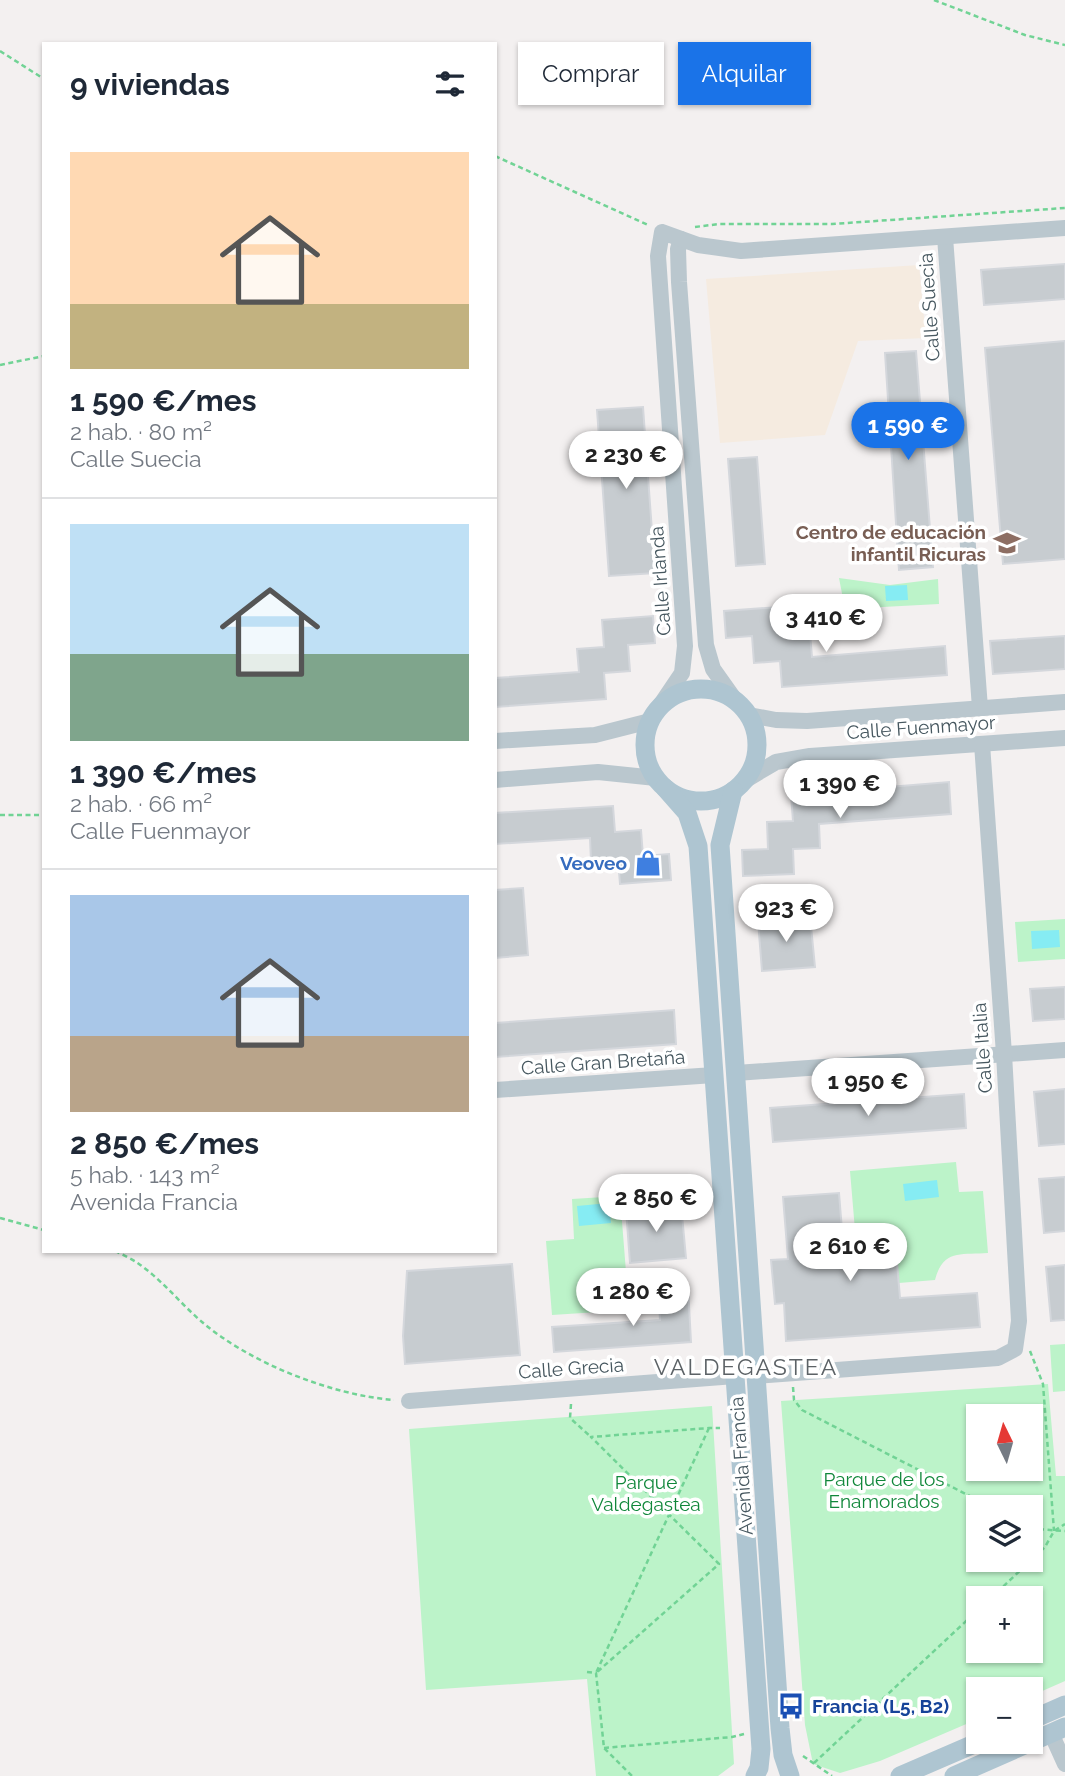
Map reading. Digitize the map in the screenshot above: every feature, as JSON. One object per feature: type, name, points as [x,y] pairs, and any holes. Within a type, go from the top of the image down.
[{"type":"main road","points":[[694,689],[715,691],[735,700],[749,715],[756,731],[757,748],[754,766],[739,786],[717,799],[699,801],[681,797],[661,783],[647,760],[645,741],[654,716],[673,696],[694,689]]},
{"type":"main road","name":"Avenida Francia","points":[[661,783],[687,813],[698,846],[760,1730],[759,1768],[755,1776]]},
{"type":"main road","name":"Avenida Francia","points":[[739,786],[720,845],[780,1728],[783,1755],[790,1776]]},
{"type":"main road","points":[[1043,1715],[1065,1705]]},
{"type":"main road","points":[[954,1776],[1058,1730]]},
{"type":"main road","points":[[900,1776],[966,1747]]},
{"type":"street","points":[[662,232],[698,245],[741,251],[1065,228]]},
{"type":"street","name":"Calle Irlanda","points":[[654,716],[682,673],[685,646],[658,256],[662,232]]},
{"type":"street","name":"Calle Suecia","points":[[945,237],[980,708]]},
{"type":"street","points":[[681,239],[678,249],[679,282],[706,645],[713,669],[735,700]]},
{"type":"street","name":"Calle Fuenmayor","points":[[749,715],[776,720],[807,721],[1065,702]]},
{"type":"street","points":[[497,741],[595,735],[654,716]]},
{"type":"street","name":"Calle Fuenmayor","points":[[739,786],[776,762],[810,756],[1065,738]]},
{"type":"street","name":"Calle Italia","points":[[792,1374],[998,1358],[1015,1349],[1019,1321],[1004,1054],[982,744]]},
{"type":"street","points":[[497,780],[597,772],[661,783]]},
{"type":"street","points":[[736,1073],[1065,1050]]},
{"type":"street","name":"Calle Gran Bretaña","points":[[497,1090],[714,1075]]},
{"type":"street","points":[[756,1377],[792,1374]]},
{"type":"street","name":"Calle Grecia","points":[[409,1401],[735,1376]]},
{"type":"street","points":[[1058,1730],[1065,1764]]},
{"type":"path","points":[[934,0],[1026,35],[1065,45]]},
{"type":"path","points":[[0,51],[42,78]]},
{"type":"path","points":[[497,157],[662,232],[719,224],[832,224],[1065,208]]},
{"type":"path","points":[[0,365],[42,356]]},
{"type":"path","points":[[0,814],[42,815]]},
{"type":"path","points":[[0,1218],[42,1229]]},
{"type":"path","points":[[119,1253],[139,1264],[203,1323],[278,1370],[379,1399],[409,1401]]},
{"type":"path","points":[[1019,1321],[1043,1384],[1054,1531]]},
{"type":"path","points":[[792,1374],[794,1400],[802,1410],[968,1495]]},
{"type":"path","points":[[571,1389],[570,1418],[670,1513],[719,1564],[596,1673],[587,1672]]},
{"type":"path","points":[[632,1776],[604,1748],[596,1673],[709,1428]]},
{"type":"path","points":[[591,1437],[727,1428]]},
{"type":"path","points":[[1004,1586],[1045,1548],[1054,1531],[1065,1524]]},
{"type":"path","points":[[1043,1529],[1065,1531]]},
{"type":"path","points":[[813,1763],[966,1621]]},
{"type":"path","points":[[604,1748],[732,1737],[760,1730]]},
{"type":"green space","points":[[839,578],[890,585],[938,579],[939,604],[845,609]]},
{"type":"green space","points":[[1065,919],[1065,959],[1018,962],[1015,922]]},
{"type":"green space","points":[[956,1162],[959,1192],[983,1191],[988,1253],[961,1254],[948,1258],[938,1270],[935,1280],[899,1283],[896,1251],[857,1254],[850,1171]]},
{"type":"green space","points":[[620,1196],[629,1310],[552,1315],[546,1241],[574,1239],[572,1199]]},
{"type":"green space","points":[[1065,1344],[1065,1391],[1053,1392],[1050,1345]]},
{"type":"green space","name":"Parque de los Enamorados","points":[[1048,1384],[1056,1476],[1065,1476],[1065,1681],[1043,1691],[1043,1677],[966,1677],[966,1724],[880,1761],[840,1773],[813,1764],[805,1725],[781,1401]]},
{"type":"green space","name":"Parque Valdegastea","points":[[712,1406],[734,1764],[718,1776],[596,1776],[587,1679],[426,1690],[409,1429]]},
{"type":"sand","points":[[919,265],[926,338],[858,341],[825,435],[720,443],[706,279]]},
{"type":"water","points":[[907,585],[908,600],[886,601],[885,586]]},
{"type":"water","points":[[1059,930],[1060,947],[1032,949],[1031,931]]},
{"type":"water","points":[[937,1180],[939,1197],[905,1201],[903,1184]]},
{"type":"water","points":[[609,1203],[611,1223],[579,1226],[577,1206]]},
{"type":"building","points":[[1065,264],[1065,299],[984,305],[981,270]]},
{"type":"building","points":[[1065,341],[1065,559],[1003,564],[985,348]]},
{"type":"building","points":[[916,351],[933,567],[899,570],[885,353]]},
{"type":"building","points":[[643,407],[655,573],[609,576],[597,410]]},
{"type":"building","points":[[757,457],[765,564],[736,566],[728,459]]},
{"type":"building","points":[[779,607],[781,635],[810,633],[812,657],[945,646],[947,675],[782,687],[780,661],[754,663],[752,636],[726,638],[724,611]]},
{"type":"building","points":[[653,616],[655,643],[628,645],[630,671],[604,673],[606,699],[497,707],[497,678],[579,672],[577,649],[604,647],[602,620]]},
{"type":"building","points":[[1065,636],[1065,669],[993,674],[990,641]]},
{"type":"building","points":[[949,782],[951,814],[819,824],[820,848],[793,849],[794,874],[743,876],[742,850],[768,849],[767,822],[793,821],[791,795]]},
{"type":"building","points":[[613,806],[615,832],[641,830],[643,856],[669,854],[671,880],[620,884],[618,859],[591,861],[590,838],[497,844],[497,813]]},
{"type":"building","points":[[523,888],[528,955],[497,958],[497,890]]},
{"type":"building","points":[[810,916],[815,967],[762,971],[758,921]]},
{"type":"building","points":[[1065,987],[1065,1019],[1033,1021],[1030,989]]},
{"type":"building","points":[[674,1010],[676,1044],[497,1057],[497,1023]]},
{"type":"building","points":[[1065,1089],[1065,1144],[1039,1146],[1034,1092]]},
{"type":"building","points":[[964,1094],[966,1128],[773,1142],[770,1108]]},
{"type":"building","points":[[1065,1177],[1065,1231],[1044,1233],[1039,1179]]},
{"type":"building","points":[[839,1193],[844,1255],[896,1251],[900,1298],[977,1293],[980,1327],[786,1341],[784,1303],[775,1304],[771,1260],[788,1259],[783,1197]]},
{"type":"building","points":[[681,1204],[686,1258],[630,1263],[626,1209]]},
{"type":"building","points":[[512,1264],[520,1355],[405,1364],[403,1336],[407,1271]]},
{"type":"building","points":[[1065,1265],[1065,1320],[1051,1321],[1046,1267]]},
{"type":"building","points":[[688,1286],[691,1342],[554,1352],[552,1327],[660,1320],[658,1288]]},
{"type":"place","name":"Centro de educación infantil Ricuras","points":[[1007,543]]},
{"type":"place","name":"Veoveo","points":[[648,863]]},
{"type":"place","name":"Francia (L5, B2)","points":[[791,1706]]},
{"type":"district","name":"VALDEGASTEA","points":[[746,1367]]}]
